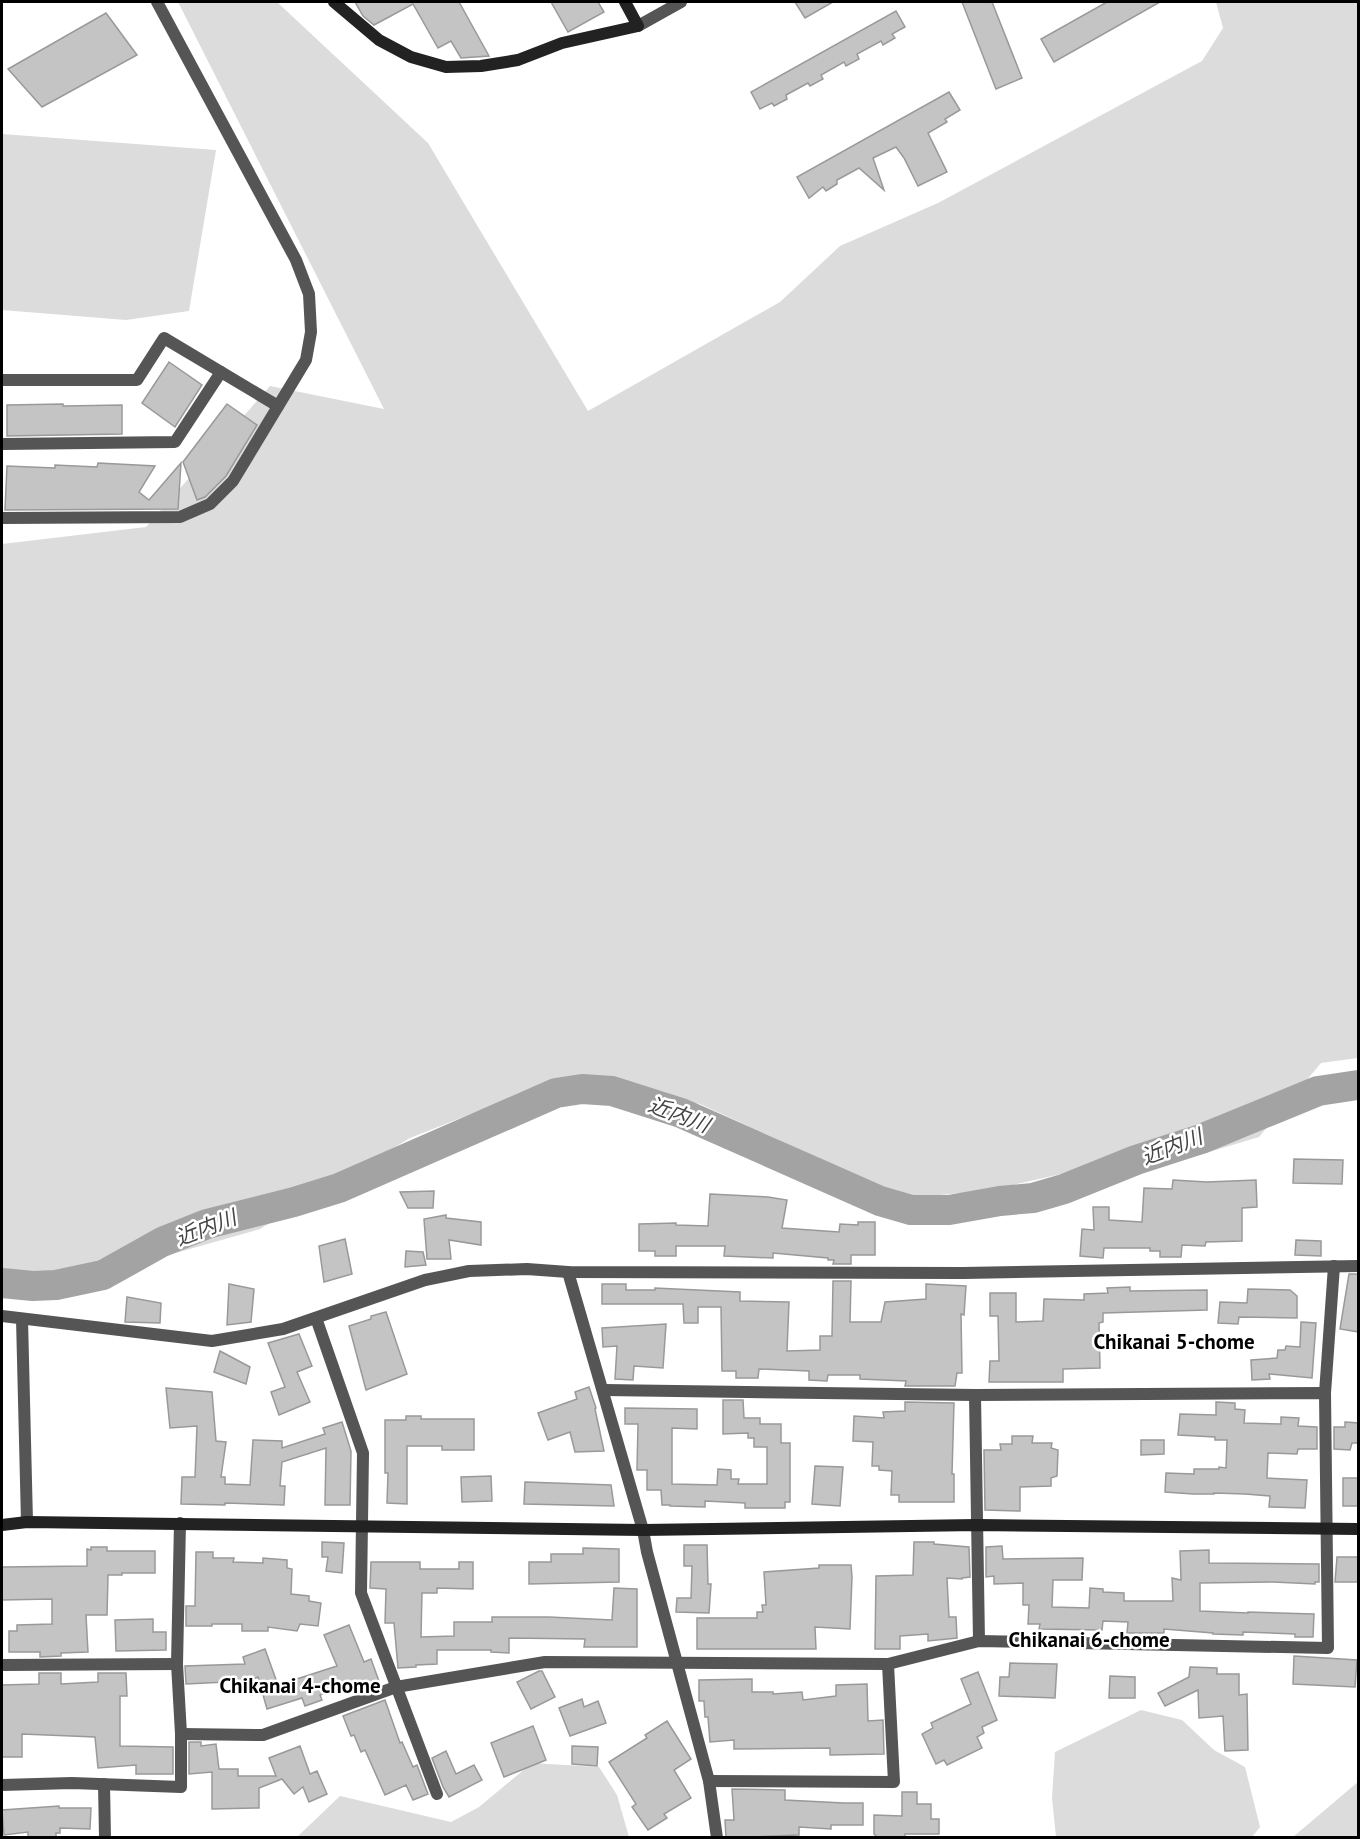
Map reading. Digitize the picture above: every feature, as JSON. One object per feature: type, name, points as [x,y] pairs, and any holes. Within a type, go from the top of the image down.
[{"type":"street","points":[[2,518],[180,517],[210,504],[233,481],[306,360],[311,332],[309,294],[296,260],[157,2]]},
{"type":"street","points":[[334,2],[379,40],[411,57],[446,67],[481,66],[518,60],[561,43],[638,26],[681,2]]},
{"type":"street","points":[[625,2],[638,26]]},
{"type":"street","points":[[2,380],[136,380],[164,338],[278,406]]},
{"type":"street","points":[[2,444],[175,442],[220,372]]},
{"type":"street","points":[[181,1734],[263,1735],[396,1687],[545,1662],[888,1664],[979,1641],[1328,1648],[1325,1393],[1335,1266]]},
{"type":"street","points":[[2,1316],[213,1341],[283,1329],[425,1280],[470,1271],[527,1269],[568,1272],[963,1274],[1359,1266]]},
{"type":"street","points":[[568,1272],[643,1530],[709,1781],[717,1838]]},
{"type":"street","points":[[316,1318],[363,1453],[361,1593],[437,1794]]},
{"type":"street","points":[[22,1319],[27,1522]]},
{"type":"street","points":[[604,1390],[975,1395],[1325,1393]]},
{"type":"street","points":[[975,1395],[979,1641]]},
{"type":"street","points":[[2,1525],[27,1522],[180,1523],[643,1530],[977,1525],[1359,1529]]},
{"type":"street","points":[[2,1785],[72,1783],[181,1787],[177,1664],[180,1523]]},
{"type":"street","points":[[2,1665],[177,1664]]},
{"type":"street","points":[[709,1781],[894,1782],[888,1664]]},
{"type":"street","points":[[104,1784],[105,1838]]},
{"type":"shaded area","points":[[178,2],[277,2],[428,143],[588,411],[780,302],[840,246],[938,203],[1202,61],[1223,28],[1216,2],[1358,2],[1358,1058],[1321,1063],[1259,1137],[1149,1170],[1074,1171],[991,1190],[910,1198],[700,1104],[552,1082],[410,1138],[260,1229],[98,1275],[2,1299],[2,544],[146,527],[270,386],[384,409]]},
{"type":"shaded area","points":[[2,134],[216,150],[189,311],[126,320],[2,310]]},
{"type":"shaded area","points":[[1141,1710],[1182,1720],[1214,1750],[1245,1767],[1260,1827],[1252,1837],[1056,1837],[1052,1798],[1055,1752]]},
{"type":"shaded area","points":[[532,1763],[599,1767],[617,1795],[629,1837],[296,1838],[340,1796],[451,1822],[479,1807]]},
{"type":"shaded area","points":[[1358,1782],[1358,1837],[1293,1837]]},
{"type":"building","points":[[355,2],[459,2],[489,56],[461,58],[451,41],[438,48],[413,4],[374,25],[363,16]]},
{"type":"building","points":[[551,2],[598,2],[604,12],[568,32]]},
{"type":"building","points":[[795,2],[833,2],[805,18]]},
{"type":"building","points":[[962,2],[992,2],[1022,78],[996,89]]},
{"type":"building","points":[[1107,2],[1160,2],[1054,62],[1041,39]]},
{"type":"building","points":[[896,11],[905,27],[892,34],[895,38],[883,45],[881,41],[857,54],[859,59],[846,66],[844,62],[821,75],[823,79],[810,86],[808,83],[786,95],[787,99],[774,106],[772,103],[760,109],[751,92]]},
{"type":"building","points":[[106,13],[137,55],[42,107],[8,69]]},
{"type":"building","points":[[949,92],[960,110],[945,119],[947,122],[928,133],[947,172],[918,186],[896,147],[873,158],[884,190],[859,168],[837,180],[837,184],[826,191],[823,187],[809,198],[797,177]]},
{"type":"building","points":[[169,362],[202,385],[175,427],[142,403]]},
{"type":"building","points":[[63,404],[63,406],[122,405],[122,434],[7,436],[7,405]]},
{"type":"building","points":[[227,404],[257,425],[226,476],[205,497],[197,500],[183,462]]},
{"type":"building","points":[[98,463],[155,466],[139,492],[149,500],[181,463],[178,509],[5,510],[7,466],[97,467]]},
{"type":"building","points":[[1294,1159],[1343,1160],[1342,1184],[1293,1183]]},
{"type":"building","points":[[1173,1180],[1207,1182],[1256,1180],[1257,1207],[1242,1208],[1242,1241],[1206,1242],[1205,1246],[1182,1245],[1181,1257],[1160,1257],[1160,1251],[1150,1251],[1150,1248],[1104,1248],[1103,1258],[1080,1256],[1082,1229],[1094,1230],[1093,1207],[1109,1207],[1109,1220],[1142,1222],[1144,1188],[1172,1189]]},
{"type":"building","points":[[434,1191],[433,1208],[408,1208],[400,1192]]},
{"type":"building","points":[[710,1194],[787,1200],[782,1228],[839,1232],[840,1224],[858,1225],[858,1222],[875,1222],[875,1255],[851,1255],[851,1264],[833,1264],[834,1260],[828,1260],[828,1258],[773,1253],[773,1258],[724,1256],[725,1246],[676,1246],[676,1256],[655,1256],[655,1251],[639,1251],[639,1224],[676,1223],[676,1225],[708,1226]]},
{"type":"building","points":[[446,1215],[446,1218],[481,1222],[481,1245],[449,1240],[451,1259],[427,1259],[424,1219]]},
{"type":"building","points":[[345,1239],[352,1274],[324,1282],[319,1246]]},
{"type":"building","points":[[1296,1240],[1321,1241],[1321,1256],[1295,1255]]},
{"type":"building","points":[[406,1251],[423,1252],[426,1265],[405,1267]]},
{"type":"building","points":[[1349,1274],[1359,1274],[1359,1332],[1340,1329]]},
{"type":"building","points":[[833,1281],[851,1281],[850,1322],[881,1322],[885,1302],[926,1299],[926,1284],[966,1286],[964,1315],[961,1314],[962,1373],[957,1373],[955,1386],[905,1386],[906,1381],[860,1379],[860,1375],[828,1375],[827,1381],[809,1380],[809,1371],[759,1369],[758,1378],[736,1378],[736,1371],[722,1371],[721,1307],[698,1307],[698,1323],[684,1323],[683,1304],[602,1304],[602,1284],[626,1284],[626,1290],[655,1290],[655,1288],[740,1292],[740,1301],[789,1302],[787,1351],[820,1350],[820,1336],[832,1336]]},
{"type":"building","points":[[229,1284],[254,1289],[251,1322],[227,1325]]},
{"type":"building","points":[[1130,1287],[1130,1291],[1207,1290],[1207,1310],[1103,1313],[1103,1322],[1099,1323],[1100,1368],[1063,1369],[1063,1382],[989,1382],[990,1361],[999,1361],[998,1316],[990,1316],[990,1293],[1016,1293],[1016,1322],[1043,1321],[1044,1299],[1084,1300],[1084,1294],[1108,1293],[1107,1288]]},
{"type":"building","points":[[1248,1289],[1290,1290],[1297,1296],[1297,1318],[1239,1317],[1238,1324],[1218,1323],[1220,1302],[1247,1303]]},
{"type":"building","points":[[127,1297],[161,1303],[160,1323],[125,1322]]},
{"type":"building","points":[[386,1312],[407,1374],[366,1390],[349,1326]]},
{"type":"building","points":[[1301,1322],[1316,1323],[1312,1378],[1269,1374],[1270,1379],[1252,1380],[1251,1360],[1277,1358],[1278,1350],[1285,1350],[1286,1346],[1300,1347]]},
{"type":"building","points":[[666,1324],[663,1368],[634,1366],[633,1380],[615,1379],[617,1346],[603,1347],[602,1328]]},
{"type":"building","points":[[299,1334],[312,1366],[297,1372],[310,1402],[279,1415],[271,1392],[285,1387],[268,1343]]},
{"type":"building","points":[[220,1351],[250,1367],[246,1384],[214,1372]]},
{"type":"building","points":[[589,1387],[596,1408],[604,1451],[575,1452],[570,1432],[548,1440],[538,1413],[577,1399],[575,1392]]},
{"type":"building","points":[[166,1388],[212,1392],[216,1441],[226,1442],[221,1477],[225,1477],[225,1484],[250,1485],[253,1440],[282,1441],[282,1448],[325,1434],[323,1428],[342,1422],[351,1451],[350,1505],[325,1505],[326,1448],[282,1462],[280,1486],[285,1486],[284,1505],[181,1504],[182,1477],[195,1477],[197,1426],[170,1428]]},
{"type":"building","points":[[723,1400],[743,1400],[744,1418],[760,1418],[760,1424],[781,1424],[781,1443],[790,1443],[790,1502],[785,1502],[785,1508],[745,1508],[745,1503],[705,1501],[705,1507],[662,1505],[661,1490],[647,1490],[647,1470],[637,1470],[638,1424],[625,1424],[625,1408],[697,1409],[697,1429],[672,1428],[672,1484],[717,1485],[718,1469],[731,1470],[731,1479],[739,1479],[738,1484],[767,1484],[767,1447],[754,1447],[754,1438],[748,1438],[748,1433],[723,1434]]},
{"type":"building","points":[[905,1402],[954,1403],[952,1474],[954,1474],[954,1502],[899,1502],[899,1495],[891,1495],[892,1471],[879,1470],[879,1466],[872,1466],[873,1442],[853,1441],[854,1416],[884,1418],[883,1412],[905,1411]]},
{"type":"building","points":[[1216,1402],[1235,1403],[1235,1409],[1245,1410],[1244,1423],[1281,1424],[1281,1417],[1299,1418],[1298,1426],[1317,1427],[1317,1449],[1298,1449],[1297,1454],[1268,1453],[1267,1478],[1307,1480],[1305,1508],[1269,1507],[1270,1496],[1165,1492],[1166,1473],[1194,1474],[1194,1469],[1226,1468],[1227,1440],[1178,1435],[1180,1414],[1216,1415]]},
{"type":"building","points":[[406,1416],[421,1416],[421,1419],[474,1419],[474,1450],[442,1450],[442,1446],[407,1446],[407,1504],[387,1503],[385,1420],[406,1420]]},
{"type":"building","points":[[1345,1422],[1359,1423],[1359,1443],[1352,1443],[1350,1450],[1334,1449],[1334,1427],[1345,1427]]},
{"type":"building","points":[[1012,1436],[1033,1436],[1032,1443],[1052,1443],[1051,1448],[1058,1450],[1057,1476],[1051,1478],[1051,1486],[1020,1487],[1020,1511],[985,1510],[984,1450],[1001,1450],[1000,1444],[1012,1444]]},
{"type":"building","points":[[1141,1440],[1164,1440],[1164,1454],[1141,1455]]},
{"type":"building","points":[[815,1466],[843,1467],[840,1506],[812,1504]]},
{"type":"building","points":[[491,1476],[492,1501],[462,1502],[461,1477]]},
{"type":"building","points":[[1343,1478],[1359,1478],[1359,1506],[1343,1506]]},
{"type":"building","points":[[525,1482],[611,1485],[614,1506],[524,1504]]},
{"type":"building","points":[[322,1542],[344,1543],[342,1573],[326,1571],[328,1557],[322,1557]]},
{"type":"building","points":[[914,1542],[934,1542],[934,1544],[969,1547],[970,1577],[947,1578],[949,1617],[956,1617],[957,1638],[928,1641],[928,1634],[900,1636],[900,1649],[875,1649],[876,1576],[913,1575]]},
{"type":"building","points":[[684,1545],[707,1545],[708,1584],[711,1584],[709,1613],[676,1612],[677,1598],[691,1598],[692,1566],[684,1566]]},
{"type":"building","points":[[1002,1546],[1003,1559],[1083,1558],[1082,1580],[1053,1580],[1052,1607],[1089,1608],[1090,1588],[1103,1589],[1103,1592],[1124,1593],[1124,1601],[1173,1601],[1172,1578],[1181,1580],[1180,1551],[1209,1550],[1209,1563],[1319,1564],[1319,1582],[1315,1584],[1200,1583],[1200,1611],[1314,1614],[1313,1637],[1243,1632],[1243,1635],[1213,1634],[1164,1629],[1164,1633],[1127,1633],[1128,1622],[1103,1621],[1102,1630],[1039,1629],[1040,1624],[1028,1624],[1029,1605],[1023,1605],[1023,1583],[994,1584],[994,1576],[986,1577],[986,1547]]},
{"type":"building","points":[[91,1547],[107,1547],[107,1551],[155,1551],[155,1573],[108,1575],[107,1615],[86,1615],[88,1652],[61,1653],[61,1656],[40,1657],[40,1652],[9,1652],[9,1631],[17,1631],[17,1625],[52,1624],[52,1599],[2,1600],[2,1567],[87,1566],[87,1549],[91,1550]]},
{"type":"building","points":[[583,1548],[619,1549],[619,1582],[529,1584],[529,1562],[551,1562],[551,1554],[583,1554]]},
{"type":"building","points":[[196,1552],[213,1552],[213,1558],[234,1558],[233,1562],[263,1563],[263,1558],[287,1560],[287,1568],[292,1569],[291,1594],[309,1596],[309,1601],[321,1603],[318,1626],[300,1624],[297,1631],[268,1627],[268,1631],[242,1631],[242,1624],[186,1626],[186,1606],[195,1606]]},
{"type":"building","points":[[1337,1557],[1359,1557],[1359,1582],[1335,1582]]},
{"type":"building","points":[[371,1562],[420,1562],[420,1569],[459,1569],[459,1562],[473,1562],[473,1589],[437,1588],[437,1593],[422,1593],[421,1637],[454,1636],[454,1622],[492,1622],[492,1617],[612,1620],[614,1588],[637,1589],[637,1647],[584,1647],[585,1639],[509,1638],[509,1653],[491,1652],[491,1650],[437,1650],[437,1664],[398,1668],[394,1623],[385,1623],[386,1589],[370,1588]]},
{"type":"building","points":[[819,1565],[851,1565],[850,1629],[815,1627],[816,1649],[697,1649],[697,1618],[757,1618],[757,1612],[763,1612],[762,1605],[766,1605],[764,1572],[819,1568]]},
{"type":"building","points":[[153,1619],[153,1632],[166,1632],[166,1650],[116,1651],[115,1620]]},
{"type":"building","points":[[349,1625],[364,1662],[371,1659],[380,1684],[356,1693],[353,1683],[320,1695],[322,1700],[305,1706],[302,1698],[267,1709],[258,1677],[248,1681],[186,1684],[185,1666],[245,1664],[243,1657],[265,1649],[278,1685],[337,1666],[324,1635]]},
{"type":"building","points":[[1294,1656],[1357,1660],[1355,1687],[1293,1684]]},
{"type":"building","points":[[1010,1663],[1057,1664],[1055,1698],[999,1696],[1000,1677],[1009,1677]]},
{"type":"building","points":[[1190,1667],[1217,1668],[1217,1674],[1239,1674],[1239,1695],[1247,1694],[1248,1750],[1225,1751],[1223,1716],[1199,1718],[1198,1690],[1165,1706],[1158,1693],[1189,1677]]},
{"type":"building","points":[[542,1671],[555,1697],[531,1709],[517,1682]]},
{"type":"building","points":[[978,1672],[997,1720],[982,1727],[984,1733],[977,1737],[982,1748],[947,1765],[944,1760],[936,1764],[922,1734],[933,1728],[931,1723],[971,1704],[961,1679]]},
{"type":"building","points":[[39,1673],[61,1673],[61,1684],[98,1682],[98,1673],[126,1673],[127,1696],[120,1696],[120,1746],[173,1747],[173,1774],[136,1774],[136,1765],[98,1768],[95,1737],[22,1734],[22,1757],[2,1757],[2,1685],[39,1684]]},
{"type":"building","points":[[1110,1676],[1135,1677],[1135,1698],[1109,1698]]},
{"type":"building","points":[[752,1679],[752,1692],[773,1692],[773,1694],[802,1692],[803,1700],[836,1696],[836,1685],[867,1684],[868,1721],[883,1720],[884,1754],[830,1755],[830,1748],[734,1749],[734,1740],[710,1742],[704,1701],[699,1701],[699,1680]]},
{"type":"building","points":[[582,1699],[584,1707],[598,1701],[606,1723],[570,1736],[559,1708]]},
{"type":"building","points":[[385,1700],[400,1743],[402,1742],[413,1767],[417,1765],[428,1794],[413,1800],[406,1785],[385,1795],[365,1750],[361,1752],[343,1716]]},
{"type":"building","points":[[667,1721],[691,1759],[674,1770],[691,1798],[664,1814],[667,1818],[648,1830],[632,1807],[636,1804],[609,1762],[647,1738],[645,1735]]},
{"type":"building","points":[[533,1726],[546,1760],[504,1777],[491,1743]]},
{"type":"building","points":[[189,1742],[201,1742],[201,1746],[216,1744],[219,1769],[238,1769],[238,1776],[276,1776],[269,1758],[300,1746],[310,1774],[317,1771],[327,1794],[309,1802],[303,1787],[294,1794],[282,1779],[259,1788],[259,1808],[212,1809],[212,1772],[189,1774]]},
{"type":"building","points":[[572,1746],[598,1747],[597,1766],[572,1764]]},
{"type":"building","points":[[446,1751],[456,1774],[474,1765],[482,1780],[449,1797],[432,1758]]},
{"type":"building","points":[[732,1789],[785,1790],[785,1800],[863,1803],[863,1825],[831,1825],[831,1829],[799,1827],[799,1835],[726,1838],[725,1820],[734,1820]]},
{"type":"building","points":[[902,1792],[917,1792],[917,1804],[931,1804],[931,1819],[939,1819],[939,1834],[905,1834],[905,1838],[878,1838],[874,1834],[874,1815],[902,1816]]},
{"type":"building","points":[[59,1806],[59,1808],[91,1808],[90,1829],[60,1828],[60,1833],[56,1833],[56,1838],[28,1838],[28,1832],[4,1835],[2,1810]]},
{"type":"waterway","name":"近内川","points":[[2,1283],[33,1286],[56,1285],[103,1275],[162,1242],[207,1224],[339,1188],[556,1093],[582,1089],[612,1091],[681,1113],[880,1201],[911,1210],[949,1210],[1033,1198],[1064,1189],[1136,1160],[1201,1139],[1318,1091],[1358,1085]]},
{"type":"district","name":"Chikanai 5-chome","points":[[1174,1342]]},
{"type":"district","name":"Chikanai 6-chome","points":[[1089,1640]]},
{"type":"district","name":"Chikanai 4-chome","points":[[300,1686]]}]
